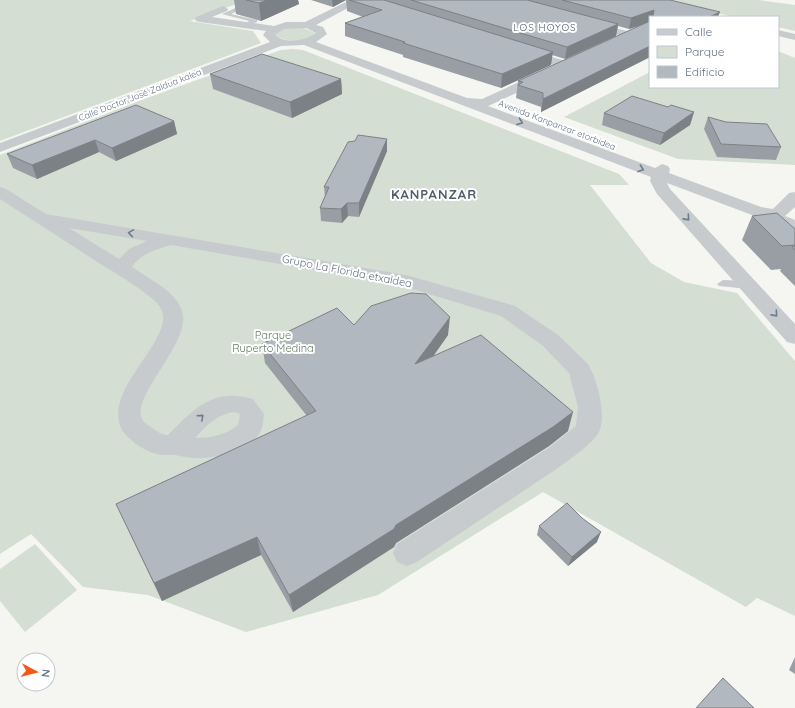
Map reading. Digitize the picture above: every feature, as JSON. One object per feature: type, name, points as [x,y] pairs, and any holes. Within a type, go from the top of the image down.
[{"type":"street","points":[[307,25],[363,1]]},
{"type":"street","points":[[223,9],[200,19],[275,29],[293,25],[307,25],[322,31],[319,37],[306,42],[280,42],[270,38],[269,35],[275,29]]},
{"type":"street","points":[[577,20],[636,32],[612,44]]},
{"type":"street","points":[[779,33],[795,37]]},
{"type":"street","name":"Avenida Kanpanzar etorbidea","points":[[319,37],[682,172],[787,209],[795,226]]},
{"type":"street","name":"Calle Doctor José Zaldua kalea","points":[[0,148],[280,42]]},
{"type":"street","name":"Avenida Kanpanzar etorbidea","points":[[306,42],[739,205],[751,207],[772,215],[787,209]]},
{"type":"street","points":[[511,48],[566,65]]},
{"type":"street","points":[[465,101],[484,103],[579,59]]},
{"type":"street","points":[[682,172],[664,168],[661,170],[658,181],[663,191],[795,336]]},
{"type":"street","name":"Grupo La Florida etxaldea","points":[[0,192],[122,269],[165,299],[172,311],[173,324],[167,340],[132,397],[129,413],[133,427],[151,442],[158,445],[174,445]]},
{"type":"street","points":[[668,196],[679,194],[722,199]]},
{"type":"street","name":"Grupo La Florida etxaldea","points":[[41,218],[399,279],[459,298],[508,310],[550,340],[580,370],[590,407],[588,430],[559,454],[407,554]]},
{"type":"street","name":"Grupo La Florida etxaldea","points":[[122,269],[127,259],[141,248],[170,239]]},
{"type":"lane","points":[[247,25],[254,21],[225,14],[258,0]]},
{"type":"lane","points":[[723,284],[748,285]]},
{"type":"green space","points":[[0,0],[247,0],[190,21],[253,31],[261,43],[0,141]]},
{"type":"green space","points":[[662,0],[759,0],[795,5],[795,31],[779,27],[779,16],[730,16]]},
{"type":"green space","points":[[285,28],[304,28],[315,33],[315,35],[295,41],[285,40],[275,36],[275,34]]},
{"type":"green space","name":"Parque Ruperto Medina","points":[[281,50],[303,50],[619,174],[629,185],[590,185],[651,263],[684,282],[737,293],[795,361],[795,616],[757,598],[746,607],[543,492],[378,595],[246,632],[148,595],[83,587],[31,534],[0,554],[0,155],[144,99]]},
{"type":"green space","points":[[779,51],[795,58],[795,165],[678,159],[564,117],[649,73],[649,88],[779,88]]},
{"type":"green space","points":[[35,544],[77,590],[25,632],[0,601],[0,569]]},
{"type":"building","points":[[246,0],[267,0],[259,3]]},
{"type":"building","points":[[349,0],[384,0],[553,52],[502,74],[345,23],[382,10]]},
{"type":"building","points":[[411,0],[527,0],[618,24],[567,47]]},
{"type":"building","points":[[562,0],[670,0],[720,12],[711,16],[653,16],[654,10],[631,18]]},
{"type":"building","points":[[649,21],[649,46],[543,99],[543,93],[518,85],[523,82],[518,81]]},
{"type":"building","points":[[262,54],[341,79],[290,102],[210,74]]},
{"type":"building","points":[[632,96],[668,107],[671,105],[694,112],[664,133],[604,113]]},
{"type":"building","points":[[136,105],[174,121],[112,148],[95,140],[32,165],[7,154]]},
{"type":"building","points":[[708,117],[726,122],[767,124],[781,147],[721,144]]},
{"type":"building","points":[[358,135],[387,139],[359,203],[347,203],[341,209],[320,208],[329,187],[324,187],[348,142],[355,141]]},
{"type":"building","points":[[777,213],[795,229],[795,245],[782,246],[752,216]]},
{"type":"building","points":[[411,293],[426,294],[450,317],[415,364],[481,335],[573,412],[553,427],[396,525],[394,529],[289,595],[257,537],[154,583],[116,504],[316,411],[262,344],[337,308],[354,325],[371,306]]},
{"type":"building","points":[[567,503],[582,518],[601,532],[572,557],[539,526]]},
{"type":"building","points":[[723,678],[754,708],[696,708]]},
{"type":"district","name":"LOS HOYOS","points":[[545,27]]},
{"type":"district","name":"KANPANZAR","points":[[434,194]]}]
